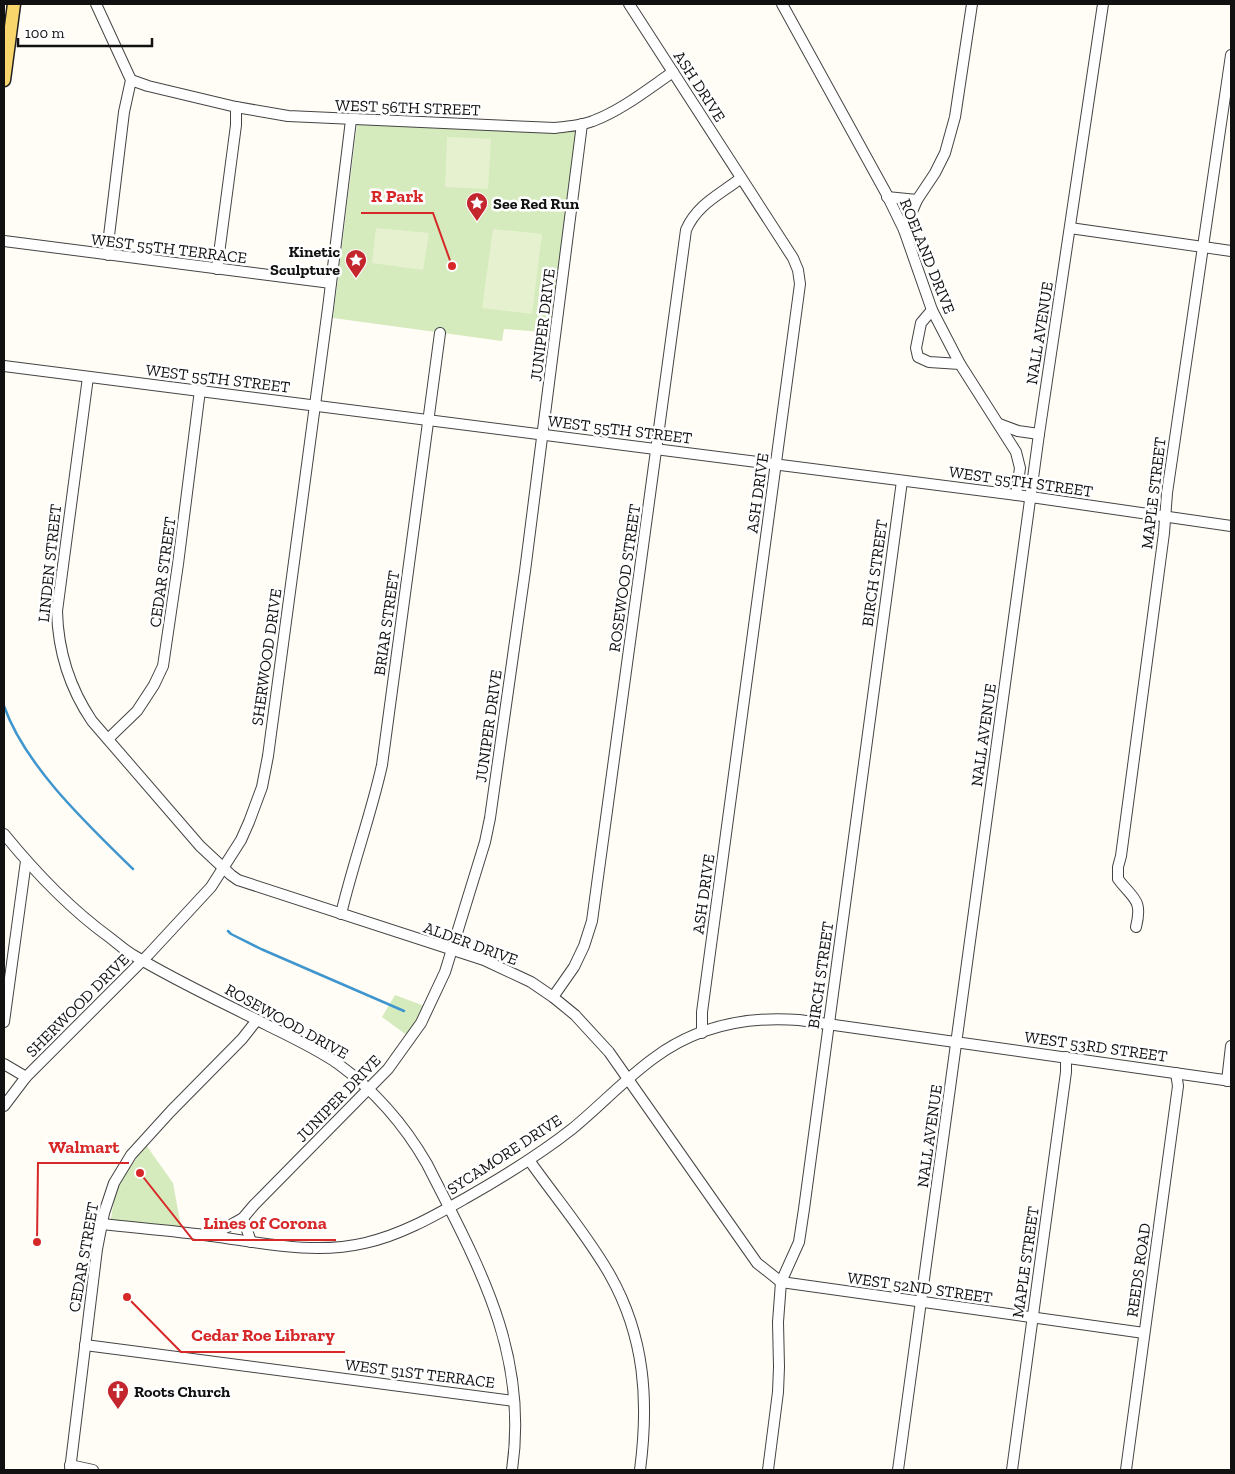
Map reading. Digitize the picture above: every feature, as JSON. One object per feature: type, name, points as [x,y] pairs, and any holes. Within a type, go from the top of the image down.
[{"type":"main road","points":[[4,80],[14,4]]},
{"type":"street","points":[[96,4],[131,80],[124,112],[108,255]]},
{"type":"street","name":"ASH DRIVE","points":[[629,4],[793,258],[798,270],[800,284],[702,1012],[702,1033]]},
{"type":"street","name":"ROELAND DRIVE","points":[[782,4],[888,197],[904,230],[932,310],[960,364],[1016,452],[1020,468],[1016,495]]},
{"type":"street","points":[[904,230],[917,200],[935,173],[945,153],[952,134],[972,4]]},
{"type":"street","name":"NALL AVENUE","points":[[898,1470],[1039,434],[1103,4]]},
{"type":"street","name":"MAPLE STREET","points":[[1136,927],[1139,915],[1137,900],[1118,879],[1118,867],[1165,517],[1231,55]]},
{"type":"street","name":"WEST 56TH STREET","points":[[131,80],[148,86],[288,116],[555,128],[594,121],[612,112],[673,72]]},
{"type":"street","points":[[218,269],[236,125],[236,106]]},
{"type":"street","name":"SHERWOOD DRIVE","points":[[4,1106],[26,1077],[186,915],[211,887],[241,840],[262,787],[315,406],[351,120]]},
{"type":"street","name":"JUNIPER DRIVE","points":[[211,1236],[243,1218],[368,1089],[404,1049],[421,1023],[439,988],[453,949],[485,842],[490,818],[502,741],[582,124]]},
{"type":"street","name":"ROSEWOOD STREET","points":[[553,998],[574,967],[584,946],[592,921],[686,230],[691,218],[699,209],[741,178]]},
{"type":"street","points":[[888,197],[917,200]]},
{"type":"street","points":[[1070,228],[1231,251]]},
{"type":"street","name":"WEST 55TH TERRACE","points":[[4,241],[331,283]]},
{"type":"street","points":[[932,310],[921,323],[916,348],[918,357],[929,362],[960,364]]},
{"type":"street","name":"BRIAR STREET","points":[[341,914],[382,765],[440,333]]},
{"type":"street","name":"WEST 55TH STREET","points":[[4,366],[1016,495],[1231,526]]},
{"type":"street","name":"LINDEN STREET","points":[[88,377],[56,611],[57,634],[63,661],[81,705],[108,739]]},
{"type":"street","name":"CEDAR STREET","points":[[108,739],[137,711],[154,685],[163,666],[180,554],[200,390]]},
{"type":"street","points":[[999,424],[1018,431],[1039,434]]},
{"type":"street","name":"BIRCH STREET","points":[[768,1470],[778,1392],[780,1282],[798,1242],[902,481]]},
{"type":"street","name":"ALDER DRIVE","points":[[108,739],[200,846],[238,880],[453,949],[509,971],[553,998],[575,1016],[599,1040],[629,1079],[757,1264],[780,1282]]},
{"type":"street","name":"ROSEWOOD DRIVE","points":[[4,834],[26,861],[92,924],[132,955],[305,1044],[336,1063],[368,1089],[391,1112],[415,1144],[449,1208],[493,1301],[504,1338],[514,1401],[515,1430],[512,1470]]},
{"type":"street","points":[[4,1022],[26,861]]},
{"type":"street","name":"SYCAMORE DRIVE","points":[[102,1224],[300,1248],[335,1248],[354,1245],[377,1240],[449,1208],[529,1160],[574,1127],[666,1049],[682,1040],[724,1025],[772,1018],[957,1041]]},
{"type":"street","name":"CEDAR STREET","points":[[70,1467],[102,1224],[114,1183],[130,1155],[242,1039],[257,1020]]},
{"type":"street","name":"WEST 53RD STREET","points":[[957,1041],[1229,1081]]},
{"type":"street","points":[[1229,1081],[1231,1046]]},
{"type":"street","name":"MAPLE STREET","points":[[1012,1470],[1066,1072],[1066,1058]]},
{"type":"street","points":[[4,1064],[26,1077]]},
{"type":"street","name":"REEDS ROAD","points":[[1126,1470],[1178,1086],[1176,1073]]},
{"type":"street","points":[[529,1160],[599,1258],[610,1276],[626,1311],[634,1334],[644,1392],[645,1426],[640,1470]]},
{"type":"street","points":[[243,1218],[251,1242]]},
{"type":"street","name":"WEST 52ND STREET","points":[[780,1282],[1144,1333]]},
{"type":"street","name":"WEST 51ST TERRACE","points":[[85,1345],[514,1401]]},
{"type":"street","points":[[70,1467],[93,1470]]},
{"type":"green space","points":[[582,124],[556,333],[504,329],[502,341],[333,318],[357,125],[555,128]]},
{"type":"green space","points":[[447,137],[491,139],[488,189],[445,187]]},
{"type":"green space","points":[[376,228],[429,233],[423,270],[372,263]]},
{"type":"green space","points":[[493,229],[542,234],[532,314],[482,308]]},
{"type":"green space","points":[[395,995],[427,1007],[408,1036],[382,1017]]},
{"type":"green space","points":[[146,1145],[173,1183],[182,1232],[110,1223],[117,1185]]},
{"type":"waterway","points":[[4,706],[27,751],[42,772],[78,814],[133,869]]},
{"type":"waterway","points":[[228,931],[261,949],[404,1011]]},
{"type":"place","name":"See Red Run","points":[[477,222]]},
{"type":"place","name":"R Park","points":[[452,266]]},
{"type":"place","name":"Kinetic Sculpture","points":[[356,279]]},
{"type":"place","name":"Lines of Corona","points":[[140,1173]]},
{"type":"place","name":"Walmart","points":[[37,1242]]},
{"type":"place","name":"Cedar Roe Library","points":[[127,1297]]},
{"type":"place","name":"Roots Church","points":[[118,1410]]}]
